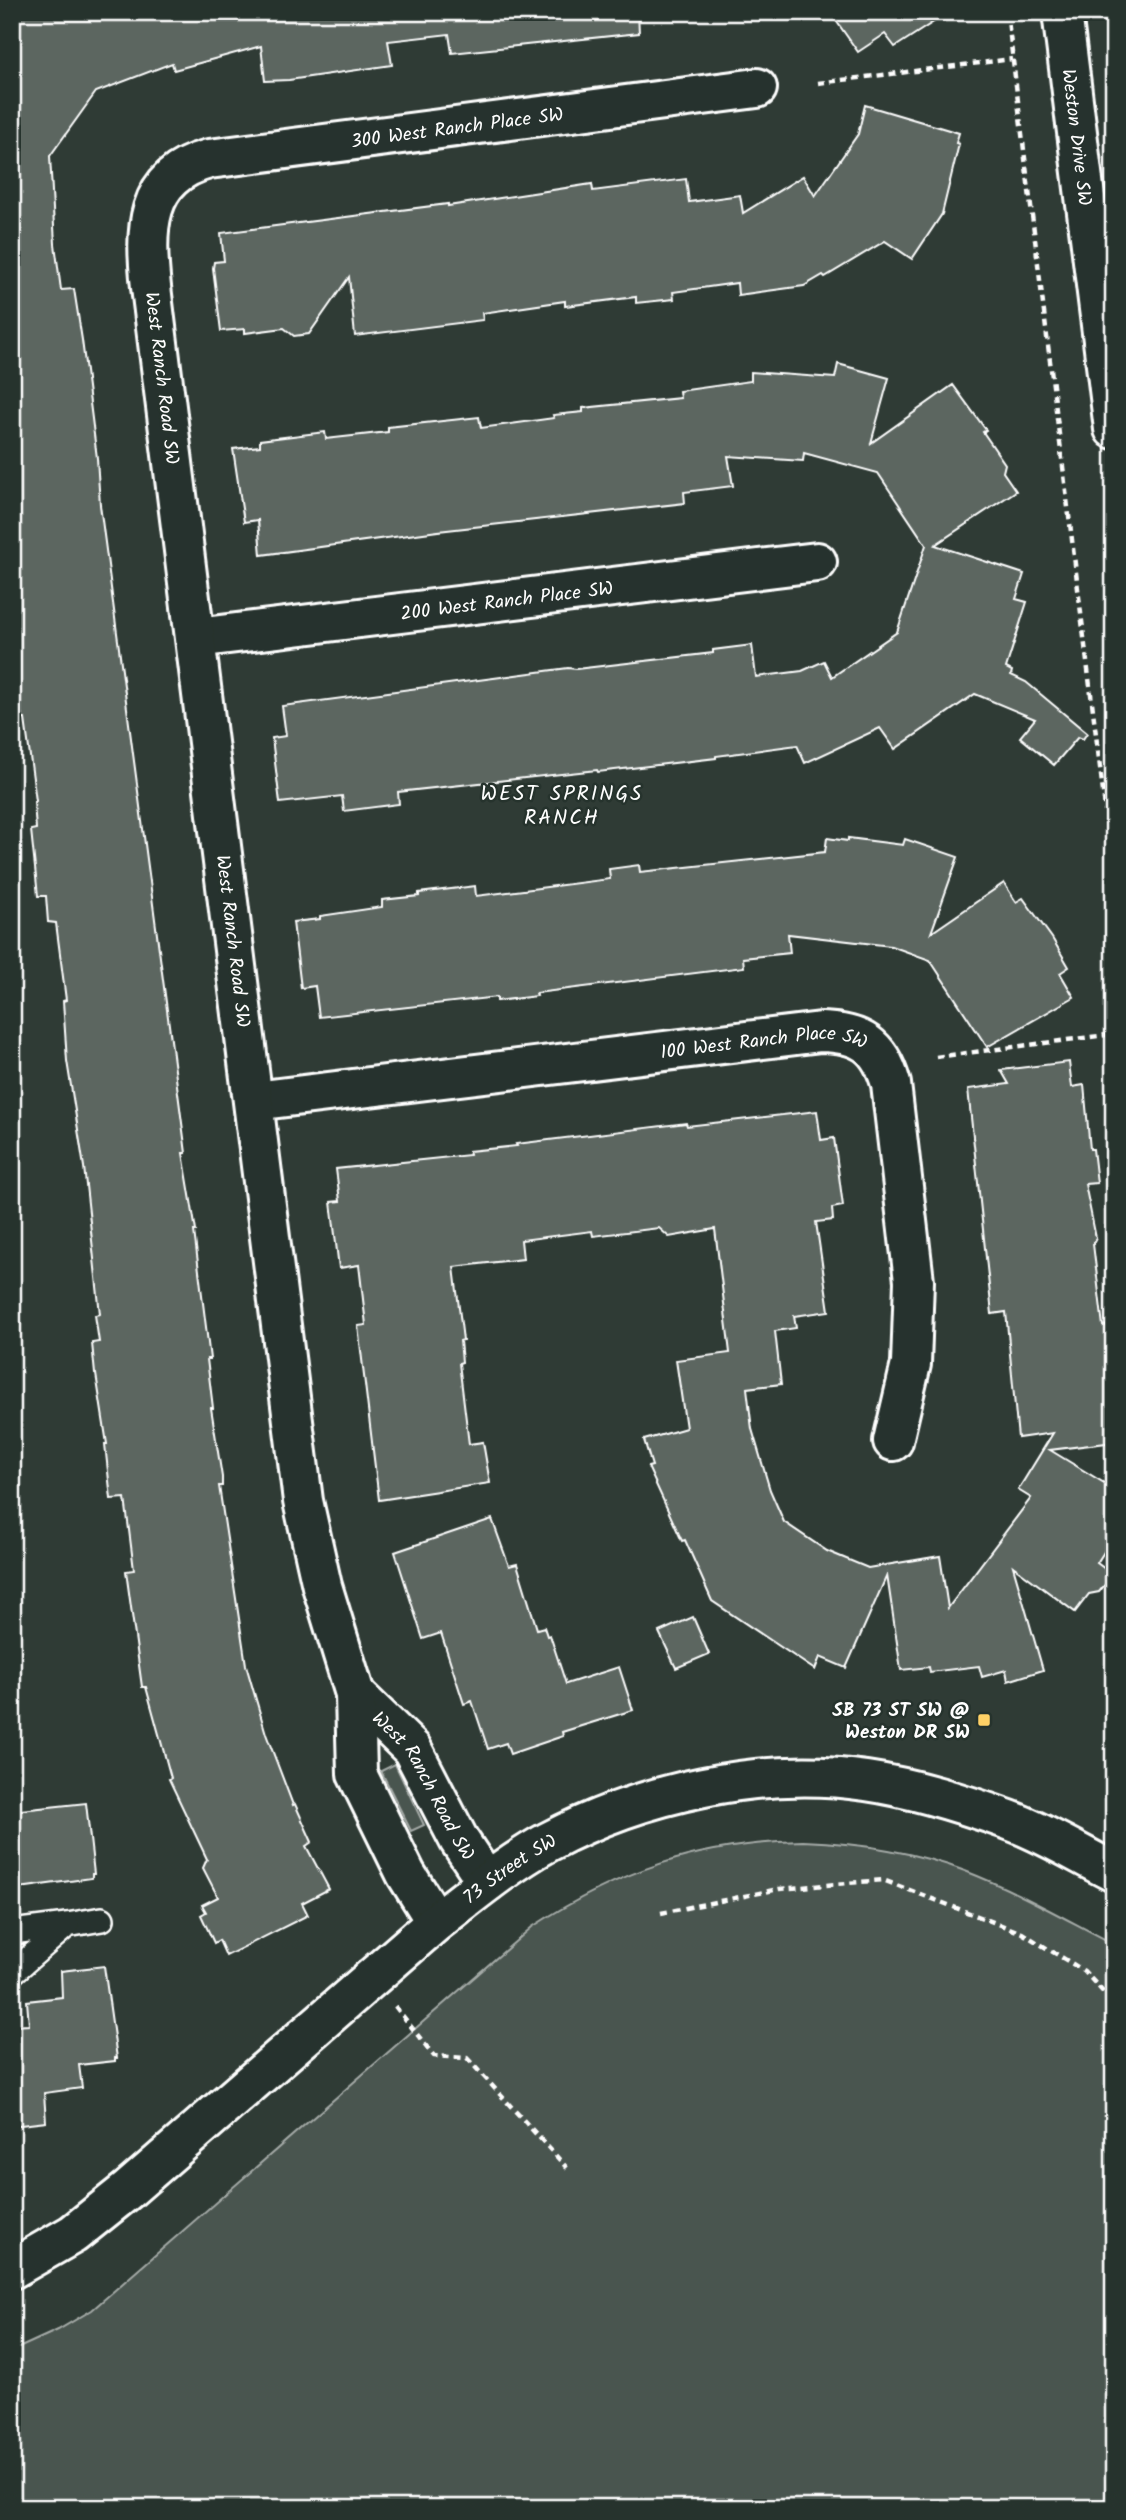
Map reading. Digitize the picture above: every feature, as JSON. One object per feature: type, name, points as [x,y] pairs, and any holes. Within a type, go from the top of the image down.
[{"type":"street","name":"Weston Drive SW","points":[[1062,12],[1114,429]]},
{"type":"street","name":"300 West Ranch Place SW","points":[[166,186],[188,166],[220,157],[757,88]]},
{"type":"street","name":"West Ranch Road SW","points":[[166,186],[150,216],[147,248],[303,1501],[322,1586],[355,1694],[357,1774],[405,1874],[436,1922]]},
{"type":"street","name":"200 West Ranch Place SW","points":[[195,638],[817,562]]},
{"type":"street","name":"100 West Ranch Place SW","points":[[254,1101],[821,1032],[845,1034],[860,1039],[880,1057],[891,1084],[914,1281],[911,1364],[893,1441]]},
{"type":"street","name":"West Ranch Road SW","points":[[355,1694],[412,1749],[459,1840],[487,1882]]},
{"type":"street","name":"73 Street SW","points":[[12,2269],[73,2234],[110,2205],[436,1922],[487,1882],[548,1843],[607,1816],[672,1794],[718,1783],[819,1777],[866,1781],[946,1800],[1012,1821],[1114,1872]]},
{"type":"lane","points":[[12,1932],[102,1919]]},
{"type":"lane","points":[[12,1973],[67,1925]]},
{"type":"path","points":[[1007,12],[1114,881]]},
{"type":"path","points":[[818,83],[1012,59]]},
{"type":"path","points":[[936,1057],[1114,1034]]},
{"type":"path","points":[[661,1913],[779,1889],[883,1880],[1022,1933],[1084,1971],[1114,2004]]},
{"type":"path","points":[[374,1978],[434,2056],[467,2059],[567,2168]]},
{"type":"shaded area","points":[[395,1764],[424,1825],[411,1831],[381,1771]]},
{"type":"shaded area","points":[[803,1841],[885,1849],[945,1864],[1003,1887],[1114,1944],[1114,2508],[12,2508],[12,2351],[58,2330],[92,2310],[532,1927],[597,1890],[661,1863],[729,1847]]},
{"type":"building","points":[[12,12],[638,12],[639,33],[452,53],[449,34],[388,41],[392,65],[289,80],[265,81],[261,46],[174,70],[172,63],[96,92],[50,156],[55,244],[61,290],[74,289],[82,340],[97,458],[100,505],[186,1153],[183,1153],[196,1231],[210,1359],[207,1359],[211,1408],[222,1477],[222,1486],[219,1486],[246,1665],[266,1734],[293,1805],[295,1804],[312,1842],[306,1846],[329,1889],[302,1903],[308,1915],[226,1956],[219,1940],[214,1943],[201,1915],[206,1912],[202,1905],[218,1897],[203,1868],[207,1859],[169,1779],[171,1778],[146,1687],[142,1687],[126,1571],[134,1570],[125,1498],[111,1499],[107,1444],[95,1374],[92,1343],[99,1342],[95,1315],[100,1314],[84,1167],[67,1061],[63,1001],[66,1000],[56,923],[48,922],[46,896],[38,896],[31,830],[36,829],[36,801],[12,651]]},
{"type":"building","points":[[830,12],[949,12],[895,47],[885,34],[858,52]]},
{"type":"building","points":[[865,105],[959,133],[956,143],[959,144],[942,214],[912,259],[885,241],[825,277],[823,275],[804,286],[738,295],[737,283],[673,292],[674,299],[636,303],[636,297],[565,306],[565,301],[482,313],[483,320],[355,336],[349,277],[309,334],[294,336],[284,328],[245,333],[245,329],[221,331],[213,268],[214,262],[224,261],[221,233],[448,206],[592,184],[593,191],[686,179],[689,202],[740,195],[743,213],[803,176],[815,196],[858,134]]},
{"type":"building","points":[[838,364],[889,378],[871,443],[953,385],[986,430],[983,432],[1005,464],[1003,472],[1016,491],[935,545],[1024,574],[1016,599],[1027,602],[1006,668],[1012,671],[1011,675],[1026,682],[1087,733],[1083,739],[1078,737],[1054,765],[1020,737],[1035,719],[975,694],[895,749],[880,728],[805,763],[797,745],[598,772],[398,792],[399,804],[344,811],[342,796],[280,803],[272,738],[286,736],[282,706],[568,668],[713,653],[713,650],[752,645],[756,677],[802,671],[824,661],[832,677],[897,632],[926,545],[878,473],[804,453],[803,461],[728,456],[733,486],[684,492],[685,503],[438,531],[261,555],[258,520],[244,522],[233,449],[260,446],[260,440],[325,432],[326,439],[388,432],[388,427],[479,417],[481,428],[554,418],[553,415],[583,412],[583,408],[680,398],[679,391],[751,381],[751,372],[835,378]]},
{"type":"building","points":[[827,838],[903,845],[905,839],[958,857],[931,933],[1004,883],[1016,902],[1023,898],[1052,938],[1069,967],[1060,973],[1074,997],[987,1047],[930,960],[891,946],[788,934],[790,953],[743,958],[744,967],[536,993],[537,996],[497,1001],[497,997],[319,1017],[315,986],[301,988],[293,922],[382,907],[382,900],[419,896],[419,893],[475,886],[476,896],[610,879],[609,869],[639,865],[640,872],[825,852]]},
{"type":"building","points":[[1069,1062],[1072,1087],[1084,1085],[1090,1149],[1093,1149],[1097,1183],[1085,1184],[1096,1238],[1093,1244],[1103,1326],[1114,1324],[1114,1442],[1050,1450],[1114,1489],[1114,1536],[1097,1563],[1113,1575],[1099,1592],[1089,1594],[1075,1612],[1013,1566],[1043,1670],[1008,1681],[1006,1670],[982,1677],[979,1666],[930,1672],[929,1667],[901,1670],[887,1575],[846,1668],[820,1657],[815,1670],[712,1601],[648,1467],[652,1466],[644,1440],[686,1428],[676,1360],[730,1353],[715,1229],[669,1237],[659,1228],[593,1236],[592,1231],[521,1240],[523,1259],[454,1267],[463,1340],[460,1341],[462,1362],[459,1363],[469,1444],[483,1442],[490,1483],[379,1500],[358,1326],[366,1325],[359,1265],[339,1268],[331,1202],[340,1201],[336,1169],[470,1155],[469,1151],[517,1146],[516,1144],[686,1123],[687,1126],[817,1111],[821,1140],[834,1138],[843,1206],[832,1208],[833,1220],[816,1222],[829,1311],[794,1316],[796,1328],[775,1331],[781,1384],[747,1388],[752,1429],[770,1490],[784,1522],[827,1551],[868,1568],[940,1556],[948,1608],[1031,1498],[1018,1490],[1053,1433],[1018,1438],[1006,1312],[992,1314],[968,1089],[1009,1084],[1001,1070]]},
{"type":"building","points":[[492,1519],[509,1566],[517,1564],[537,1629],[544,1627],[547,1636],[550,1635],[566,1684],[619,1667],[633,1710],[562,1732],[563,1736],[510,1754],[506,1743],[488,1749],[472,1701],[464,1704],[441,1633],[423,1639],[395,1552]]},
{"type":"building","points":[[693,1617],[709,1654],[676,1668],[659,1632]]},
{"type":"building","points":[[86,1803],[94,1874],[92,1878],[12,1889],[12,1811]]},
{"type":"building","points":[[104,1966],[117,2058],[115,2061],[79,2065],[82,2088],[44,2093],[46,2122],[12,2126],[12,2026],[29,2025],[27,2001],[62,1997],[61,1971]]},
{"type":"place","name":"SB 73 ST SW @ Weston DR SW","points":[[984,1720]]},
{"type":"district","name":"WEST SPRINGS RANCH","points":[[562,805]]}]
